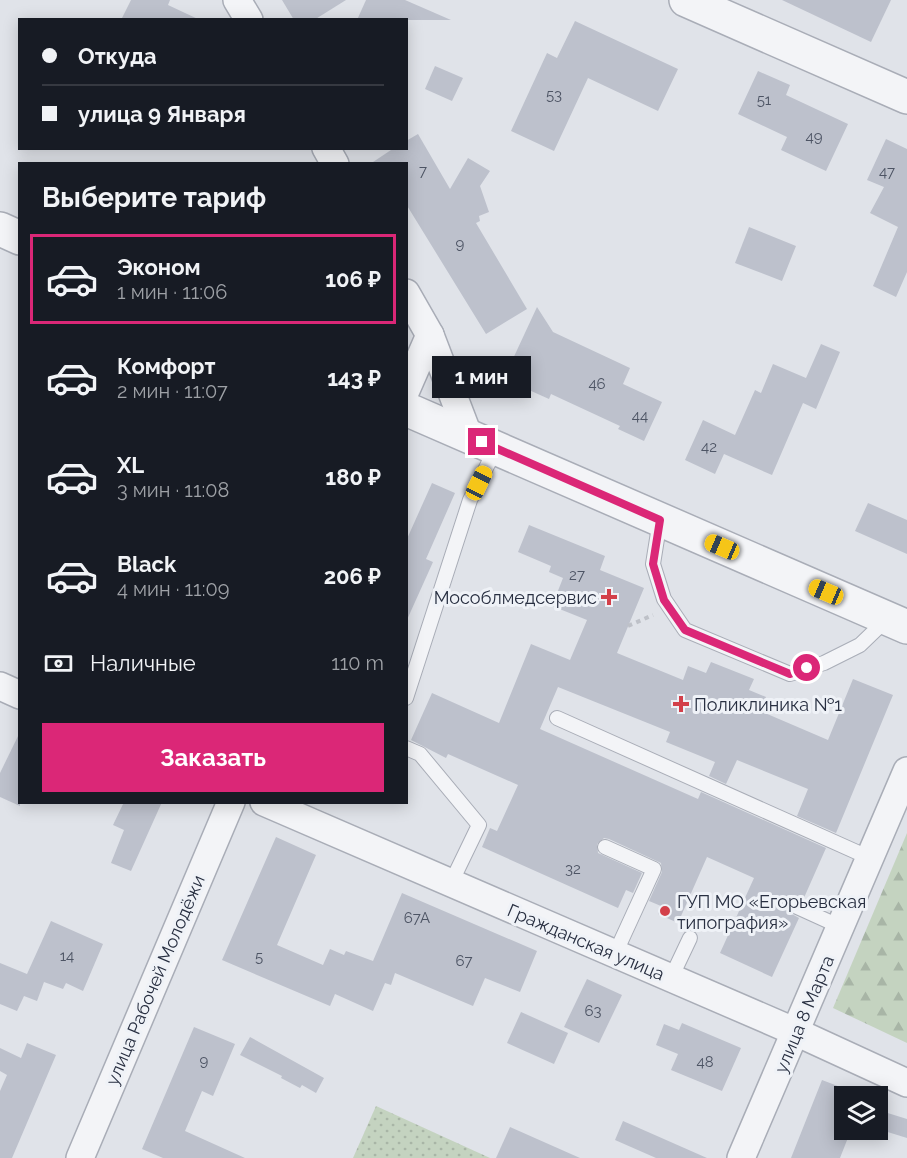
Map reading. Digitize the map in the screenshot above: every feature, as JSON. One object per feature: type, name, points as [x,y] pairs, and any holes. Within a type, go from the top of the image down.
[{"type":"street","points":[[237,0],[248,18]]},
{"type":"street","points":[[702,3],[907,98]]},
{"type":"street","points":[[0,229],[18,237]]},
{"type":"street","points":[[408,296],[430,335],[482,442]]},
{"type":"street","points":[[408,385],[430,335]]},
{"type":"street","points":[[408,410],[897,623]]},
{"type":"street","points":[[0,686],[18,693]]},
{"type":"street","name":"улица 8 Марта","points":[[741,1158],[907,771]]},
{"type":"street","name":"улица Рабочей Молодёжи","points":[[80,1158],[230,804]]},
{"type":"street","name":"Гражданская улица","points":[[269,804],[796,1032],[907,1083]]},
{"type":"lane","points":[[408,692],[470,500],[482,442]]},
{"type":"lane","points":[[660,520],[653,564],[664,600],[685,630],[790,674],[824,663],[897,623]]},
{"type":"lane","points":[[557,718],[870,858]]},
{"type":"lane","points":[[408,749],[420,754],[479,825],[451,883]]},
{"type":"lane","points":[[604,847],[654,869],[615,954]]},
{"type":"lane","points":[[797,907],[841,927]]},
{"type":"lane","points":[[671,978],[690,938]]},
{"type":"path","points":[[628,626],[670,608]]},
{"type":"green space","points":[[907,833],[907,1043],[833,1008]]},
{"type":"green space","points":[[376,1106],[490,1158],[353,1158]]},
{"type":"building","points":[[131,0],[170,0],[168,5],[196,18],[122,18]]},
{"type":"building","points":[[282,0],[346,0],[317,18],[293,18]]},
{"type":"building","points":[[366,0],[405,0],[451,20],[408,20],[408,18],[358,18]]},
{"type":"building","points":[[782,0],[891,0],[871,42]]},
{"type":"building","points":[[575,21],[678,69],[658,111],[588,78],[554,151],[511,131],[547,53],[557,58]]},
{"type":"building","points":[[435,66],[463,78],[452,101],[425,89]]},
{"type":"building","points":[[758,71],[790,85],[786,95],[848,124],[826,171],[781,150],[787,137],[738,114]]},
{"type":"building","points":[[418,134],[450,189],[468,158],[490,171],[480,186],[489,212],[479,216],[480,221],[476,223],[527,309],[486,334],[408,207],[408,162],[373,162],[391,150],[408,150],[408,140]]},
{"type":"building","points":[[886,139],[907,149],[907,272],[896,297],[873,286],[898,227],[870,213],[884,187],[867,180]]},
{"type":"building","points":[[749,227],[796,246],[782,281],[735,263]]},
{"type":"building","points":[[537,307],[553,332],[630,368],[623,384],[662,402],[644,441],[618,429],[620,426],[551,394],[549,399],[520,386],[527,370],[511,363]]},
{"type":"building","points":[[821,344],[840,352],[816,409],[803,403],[772,475],[724,454],[715,474],[685,460],[703,420],[735,435],[755,390],[761,393],[773,364],[806,378]]},
{"type":"building","points":[[432,483],[455,493],[426,559],[433,562],[408,618],[408,537]]},
{"type":"building","points":[[868,503],[907,520],[907,554],[855,531]]},
{"type":"building","points":[[529,525],[605,556],[600,570],[644,588],[617,653],[683,680],[688,666],[706,673],[711,662],[754,679],[749,690],[766,697],[760,711],[828,740],[853,679],[893,695],[836,833],[797,816],[808,789],[737,760],[726,784],[709,776],[715,762],[666,742],[670,732],[558,687],[540,729],[698,799],[701,792],[826,848],[803,900],[796,898],[789,904],[790,913],[799,918],[772,977],[720,953],[754,878],[707,857],[678,923],[658,914],[661,906],[649,901],[662,872],[661,863],[604,838],[597,844],[598,853],[642,873],[633,893],[626,890],[618,908],[482,847],[490,828],[497,831],[518,785],[448,754],[446,758],[411,740],[432,693],[499,723],[531,644],[570,660],[587,620],[552,606],[563,578],[549,572],[551,566],[518,552]]},
{"type":"building","points":[[18,736],[18,804],[20,806],[0,797],[0,773]]},
{"type":"building","points":[[123,804],[161,804],[131,871],[111,863],[124,830],[113,825]]},
{"type":"building","points":[[276,837],[316,855],[277,945],[323,965],[330,949],[344,955],[346,951],[373,961],[402,893],[537,951],[520,992],[485,978],[473,1006],[395,973],[391,985],[385,983],[373,1011],[335,994],[330,1006],[222,960]]},
{"type":"building","points":[[51,921],[103,944],[83,991],[66,983],[63,989],[44,982],[37,1001],[24,996],[17,1011],[0,1004],[0,963],[27,974]]},
{"type":"building","points":[[587,979],[622,995],[599,1043],[564,1027]]},
{"type":"building","points":[[521,1012],[568,1033],[554,1064],[507,1043]]},
{"type":"building","points":[[682,1023],[741,1048],[722,1091],[671,1070],[678,1054],[656,1045],[664,1024],[679,1030]]},
{"type":"building","points":[[194,1027],[235,1044],[213,1096],[202,1091],[185,1131],[245,1158],[163,1158],[142,1149]]},
{"type":"building","points":[[250,1037],[324,1078],[316,1093],[302,1085],[300,1088],[281,1078],[282,1076],[240,1055]]},
{"type":"building","points":[[27,1043],[56,1055],[12,1158],[0,1158],[0,1091],[7,1075],[0,1071],[0,1048],[21,1058]]},
{"type":"building","points":[[822,1080],[838,1086],[834,1086],[834,1140],[847,1140],[840,1158],[791,1158]]},
{"type":"building","points":[[888,1113],[907,1119],[907,1138],[888,1132]]},
{"type":"building","points":[[623,1121],[707,1158],[656,1158],[615,1140]]},
{"type":"building","points":[[510,1127],[580,1158],[496,1158]]},
{"type":"place","name":"Мособлмедсервис","points":[[609,597]]},
{"type":"place","name":"Поликлиника №1","points":[[681,704]]},
{"type":"place","name":"ГУП МО «Егорьевская типография»","points":[[665,911]]},
{"type":"route","points":[[482,442],[660,520],[653,564],[664,600],[685,630],[790,674],[807,668]]}]
